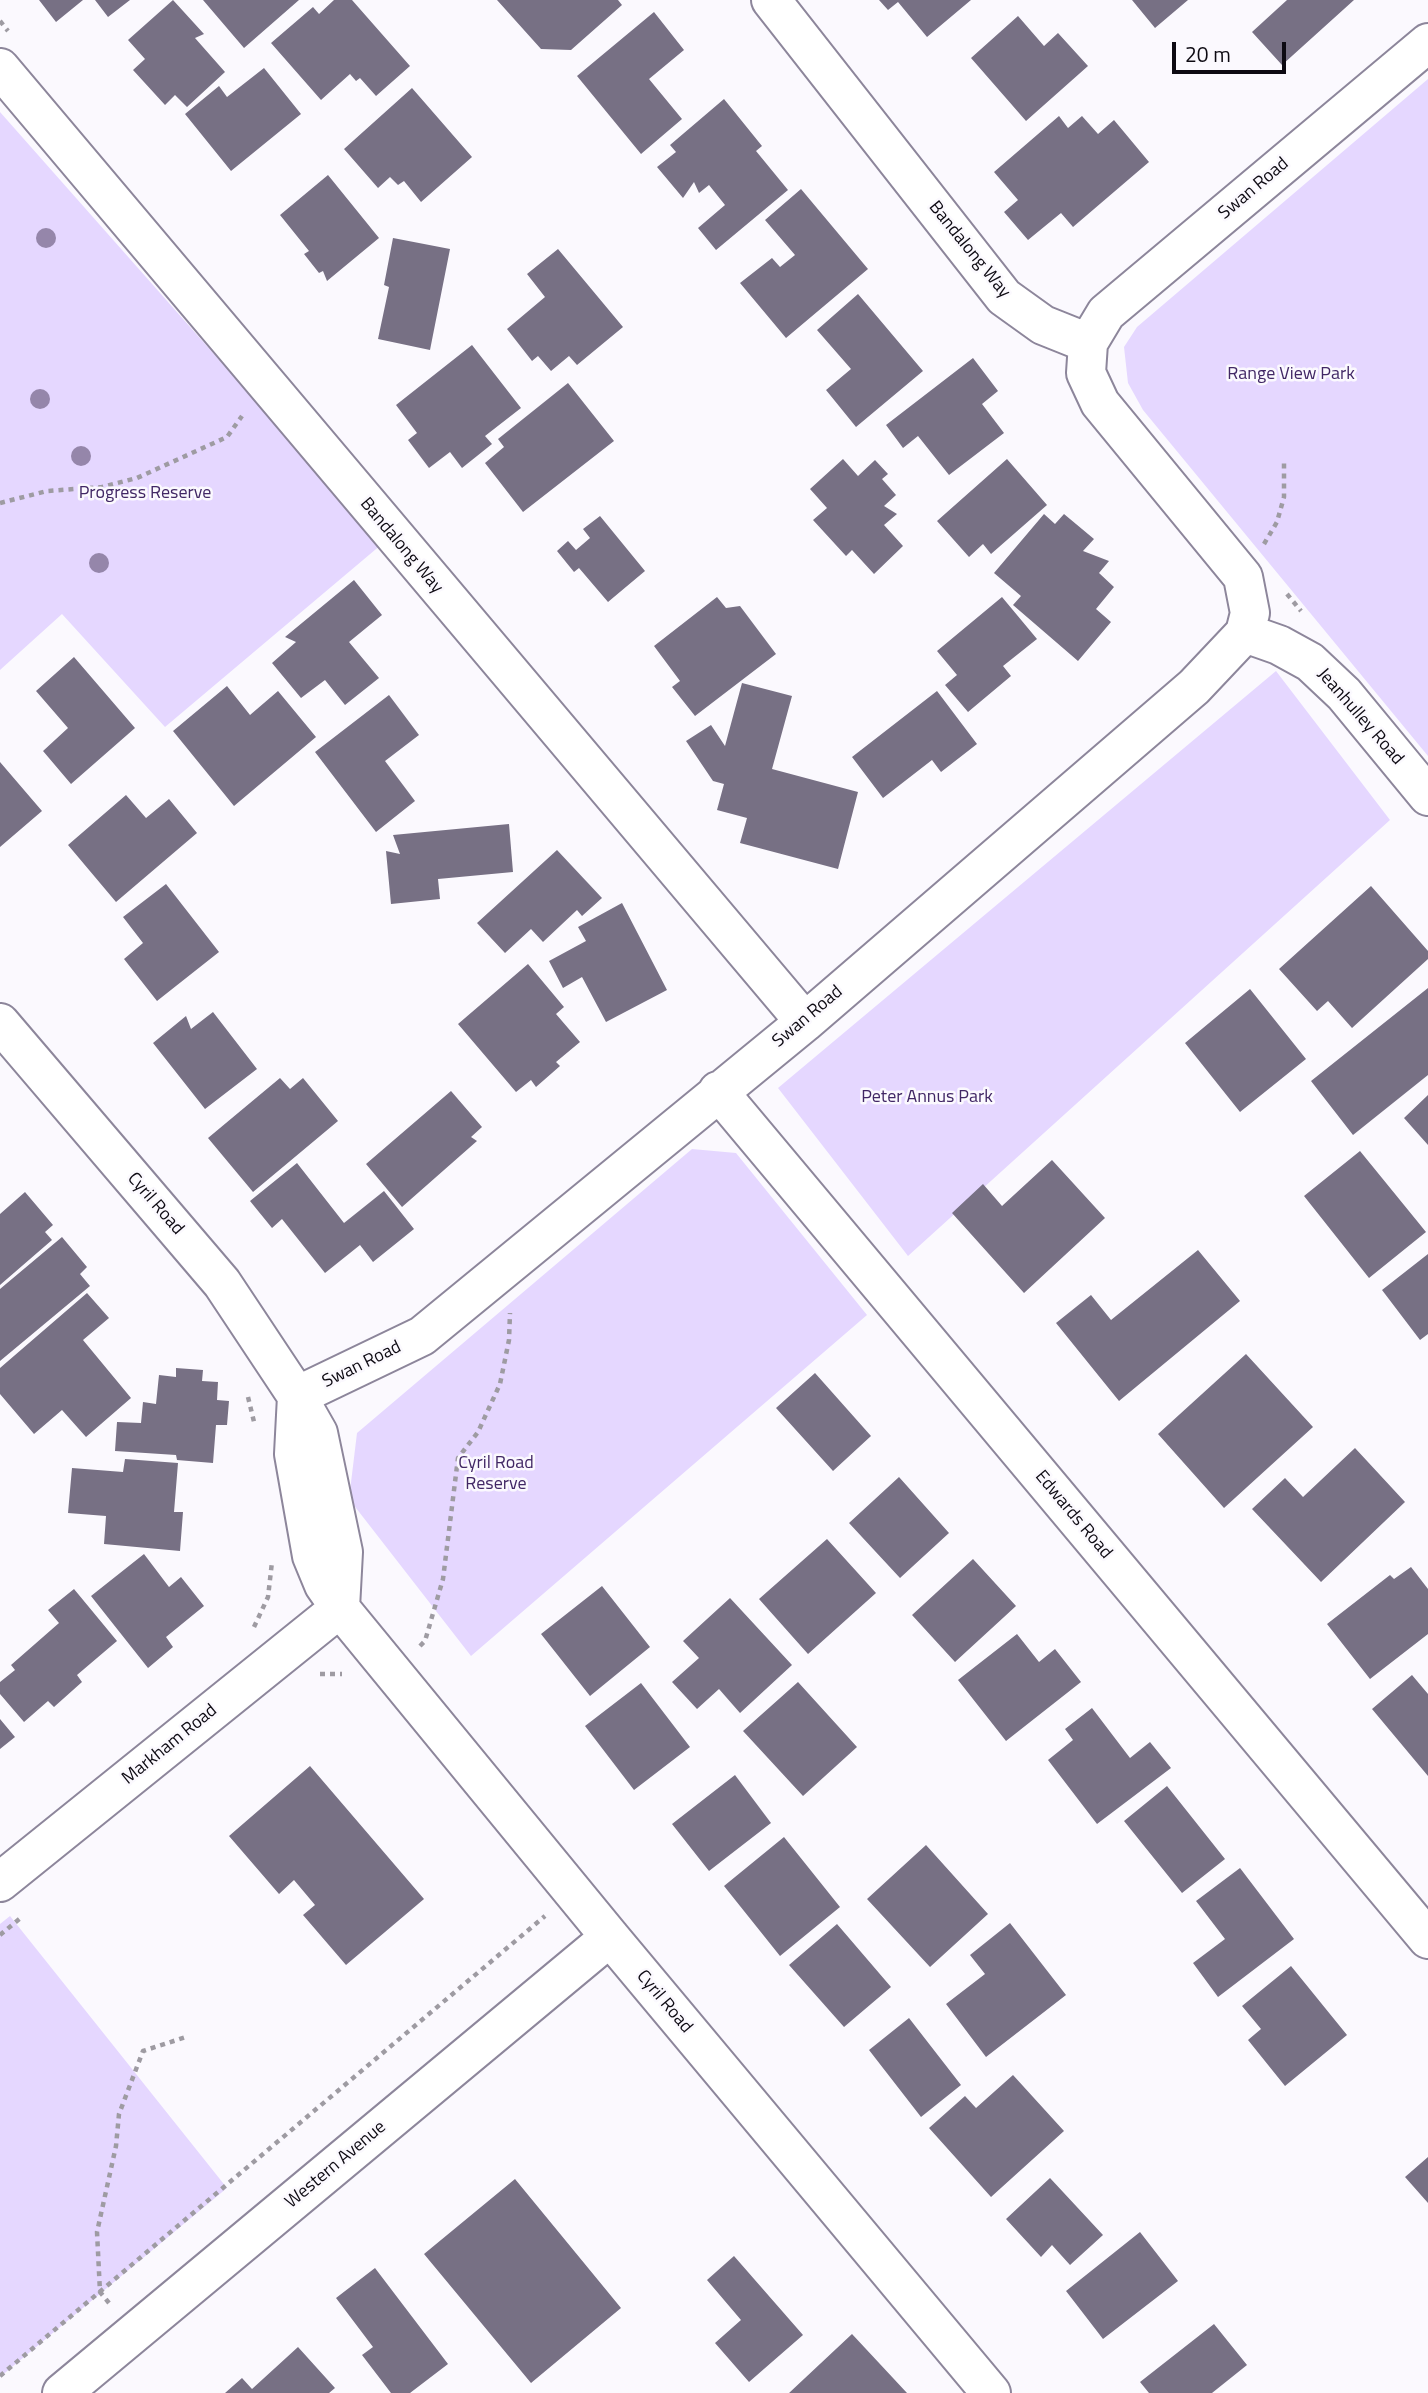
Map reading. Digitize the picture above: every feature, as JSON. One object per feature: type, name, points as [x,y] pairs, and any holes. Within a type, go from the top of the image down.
[{"type":"street","name":"Bandalong Way","points":[[771,0],[1004,297],[1043,325],[1088,343]]},
{"type":"street","name":"Swan Road","points":[[1088,343],[1106,313],[1428,43]]},
{"type":"street","name":"Bandalong Way","points":[[0,68],[272,394],[805,1021]]},
{"type":"street","points":[[1088,343],[1086,373],[1100,403],[1251,563],[1250,613],[1245,633]]},
{"type":"street","name":"Swan Road","points":[[297,1396],[422,1336],[805,1021],[1194,687],[1245,633]]},
{"type":"street","name":"Jeanhulley Road","points":[[1245,633],[1279,645],[1310,662],[1344,694],[1428,796]]},
{"type":"street","name":"Cyril Road","points":[[0,1023],[222,1283],[297,1396],[317,1433],[343,1552],[340,1608],[610,1937],[991,2393]]},
{"type":"street","name":"Edwards Road","points":[[718,1091],[1428,1939]]},
{"type":"street","name":"Markham Road","points":[[0,1882],[340,1608]]},
{"type":"street","name":"Western Avenue","points":[[62,2393],[610,1937]]},
{"type":"path","points":[[0,503],[47,491],[102,487],[137,478],[228,437],[244,413],[272,394]]},
{"type":"path","points":[[1251,563],[1272,533],[1284,497],[1284,461]]},
{"type":"path","points":[[316,1675],[338,1673],[362,1683],[369,1691],[425,1642],[443,1579],[458,1458],[478,1432],[500,1384],[509,1340],[511,1303],[499,1273]]},
{"type":"path","points":[[245,1383],[258,1437]]},
{"type":"path","points":[[251,1633],[268,1597],[273,1557]]},
{"type":"path","points":[[0,2376],[573,1892]]},
{"type":"path","points":[[0,1935],[31,1910]]},
{"type":"path","points":[[135,2332],[100,2292],[97,2232],[116,2146],[119,2114],[143,2051],[186,2037]]},
{"type":"green space","name":"Range View Park","points":[[1428,79],[1428,756],[1143,410],[1128,383],[1124,347],[1137,327]]},
{"type":"green space","name":"Progress Reserve","points":[[0,112],[382,544],[165,727],[62,614],[0,670]]},
{"type":"green space","name":"Peter Annus Park","points":[[1276,671],[1390,820],[908,1256],[778,1088]]},
{"type":"green space","name":"Cyril Road Reserve","points":[[692,1149],[736,1153],[867,1315],[471,1656],[349,1499],[357,1433]]},
{"type":"green space","points":[[10,1916],[227,2188],[0,2377],[0,1924]]},
{"type":"building","points":[[39,0],[83,0],[56,22]]},
{"type":"building","points":[[95,0],[130,0],[108,17]]},
{"type":"building","points":[[173,0],[204,34],[195,38],[225,72],[187,107],[175,95],[165,105],[133,70],[145,59],[128,40]]},
{"type":"building","points":[[203,0],[299,0],[244,48]]},
{"type":"building","points":[[334,0],[352,0],[410,66],[376,96],[360,78],[356,81],[350,74],[321,100],[271,43],[313,7],[319,14]]},
{"type":"building","points":[[497,0],[618,0],[622,5],[571,50],[541,49]]},
{"type":"building","points":[[879,0],[971,0],[927,37],[898,2],[888,10]]},
{"type":"building","points":[[1132,0],[1188,0],[1155,28]]},
{"type":"building","points":[[1287,0],[1354,0],[1282,65],[1252,32]]},
{"type":"building","points":[[654,12],[684,50],[649,79],[682,119],[641,154],[577,76]]},
{"type":"building","points":[[1018,16],[1044,46],[1058,33],[1088,66],[1026,121],[971,58]]},
{"type":"building","points":[[264,68],[301,114],[231,171],[185,114],[219,86],[227,97]]},
{"type":"building","points":[[412,88],[472,157],[421,202],[404,181],[398,185],[390,177],[378,188],[344,149]]},
{"type":"building","points":[[724,99],[762,146],[756,151],[788,190],[716,250],[698,228],[725,205],[709,185],[699,193],[694,182],[683,198],[657,167],[676,152],[670,145]]},
{"type":"building","points":[[1059,116],[1068,128],[1082,116],[1098,134],[1114,120],[1149,162],[1073,227],[1061,213],[1028,240],[1004,212],[1018,200],[994,172]]},
{"type":"building","points":[[328,175],[379,238],[327,281],[323,271],[319,273],[304,254],[309,251],[280,215]]},
{"type":"building","points":[[801,189],[868,269],[786,338],[740,283],[772,258],[780,267],[795,255],[765,220]]},
{"type":"building","points":[[393,238],[450,249],[430,350],[378,339],[389,287],[384,285]]},
{"type":"building","points":[[558,249],[623,327],[577,365],[569,356],[551,371],[538,356],[532,361],[507,329],[545,297],[527,274]]},
{"type":"building","points":[[858,294],[923,371],[856,427],[826,390],[851,369],[817,330]]},
{"type":"building","points":[[472,345],[521,408],[485,436],[492,444],[462,468],[450,452],[429,468],[408,440],[417,433],[396,405]]},
{"type":"building","points":[[973,358],[998,391],[982,404],[1004,433],[949,475],[918,436],[903,448],[886,425]]},
{"type":"building","points":[[568,383],[614,441],[523,512],[485,463],[504,447],[498,439]]},
{"type":"building","points":[[843,459],[858,476],[875,460],[888,474],[882,479],[896,495],[884,506],[897,514],[884,525],[903,546],[874,574],[852,550],[846,556],[813,520],[827,508],[810,489]]},
{"type":"building","points":[[1007,459],[1047,505],[991,554],[983,544],[969,557],[937,521]]},
{"type":"building","points":[[1044,514],[1055,524],[1064,514],[1094,539],[1083,551],[1109,561],[1099,573],[1114,587],[1096,609],[1111,622],[1078,661],[1013,605],[1021,596],[994,573]]},
{"type":"building","points":[[600,516],[645,571],[608,602],[579,568],[574,572],[557,551],[568,541],[576,550],[590,538],[583,529]]},
{"type":"building","points":[[354,580],[382,615],[349,642],[379,678],[345,705],[325,680],[301,698],[272,663],[296,642],[285,637]]},
{"type":"building","points":[[717,597],[726,608],[740,606],[776,654],[695,716],[672,687],[680,681],[654,646]]},
{"type":"building","points":[[1002,597],[1037,639],[1003,666],[1011,676],[968,712],[945,685],[957,675],[937,651]]},
{"type":"building","points":[[74,657],[135,728],[71,784],[43,751],[68,728],[36,691]]},
{"type":"building","points":[[742,683],[792,696],[772,769],[858,792],[838,869],[740,843],[747,818],[717,810],[724,784],[713,781],[686,741],[711,725],[725,746]]},
{"type":"building","points":[[227,686],[250,715],[278,691],[316,737],[234,806],[173,731]]},
{"type":"building","points":[[937,691],[977,744],[941,772],[932,760],[883,798],[852,757]]},
{"type":"building","points":[[389,695],[419,735],[385,761],[415,801],[376,832],[315,752]]},
{"type":"building","points":[[0,762],[42,811],[0,847]]},
{"type":"building","points":[[126,795],[146,818],[169,799],[197,833],[116,902],[68,845]]},
{"type":"building","points":[[509,824],[513,872],[438,879],[440,899],[391,904],[386,851],[400,854],[393,835]]},
{"type":"building","points":[[557,850],[602,898],[582,916],[577,910],[543,942],[531,929],[505,953],[477,923]]},
{"type":"building","points":[[166,884],[219,952],[157,1001],[124,959],[143,943],[123,917]]},
{"type":"building","points":[[1371,886],[1428,951],[1428,959],[1352,1028],[1328,1001],[1317,1011],[1279,969]]},
{"type":"building","points":[[622,903],[667,990],[606,1022],[582,977],[563,988],[549,961],[586,941],[578,927]]},
{"type":"building","points":[[528,964],[564,1007],[556,1014],[580,1042],[556,1062],[560,1066],[536,1087],[531,1080],[516,1092],[458,1024]]},
{"type":"building","points":[[1428,988],[1428,1075],[1353,1135],[1311,1081]]},
{"type":"building","points":[[1250,989],[1306,1059],[1240,1112],[1185,1043]]},
{"type":"building","points":[[213,1012],[257,1069],[205,1109],[153,1043],[186,1016],[191,1029]]},
{"type":"building","points":[[280,1078],[290,1089],[303,1078],[338,1121],[253,1192],[208,1138]]},
{"type":"building","points":[[451,1091],[482,1127],[471,1137],[477,1141],[402,1207],[366,1164]]},
{"type":"building","points":[[1428,1095],[1428,1145],[1404,1118]]},
{"type":"building","points":[[1360,1151],[1426,1232],[1369,1278],[1304,1196]]},
{"type":"building","points":[[1052,1160],[1105,1218],[1024,1293],[952,1213],[983,1184],[1002,1206]]},
{"type":"building","points":[[297,1163],[344,1223],[384,1191],[414,1229],[373,1262],[360,1245],[325,1273],[282,1219],[272,1228],[250,1201]]},
{"type":"building","points":[[25,1192],[53,1225],[45,1232],[52,1240],[0,1285],[0,1214]]},
{"type":"building","points":[[62,1237],[87,1267],[80,1274],[90,1286],[0,1361],[0,1289]]},
{"type":"building","points":[[1198,1250],[1240,1301],[1119,1401],[1056,1323],[1091,1295],[1111,1320]]},
{"type":"building","points":[[1428,1254],[1428,1334],[1420,1340],[1382,1290]]},
{"type":"building","points":[[87,1293],[109,1318],[83,1340],[131,1398],[86,1437],[62,1410],[34,1434],[0,1394],[0,1368]]},
{"type":"building","points":[[1246,1354],[1313,1427],[1224,1508],[1158,1434]]},
{"type":"building","points":[[176,1368],[203,1370],[202,1381],[218,1382],[217,1400],[229,1401],[227,1425],[216,1425],[213,1463],[177,1460],[176,1455],[115,1451],[117,1422],[141,1423],[143,1402],[156,1404],[159,1375],[176,1377]]},
{"type":"building","points":[[815,1373],[871,1436],[833,1471],[776,1408]]},
{"type":"building","points":[[1355,1448],[1405,1502],[1321,1582],[1252,1509],[1285,1478],[1303,1497]]},
{"type":"building","points":[[125,1459],[178,1463],[174,1512],[183,1512],[180,1551],[104,1544],[106,1516],[68,1513],[72,1468],[123,1472]]},
{"type":"building","points":[[899,1477],[949,1533],[900,1578],[849,1523]]},
{"type":"building","points":[[827,1539],[876,1593],[808,1654],[759,1599]]},
{"type":"building","points":[[144,1554],[169,1587],[181,1577],[204,1606],[166,1637],[173,1647],[148,1668],[91,1596]]},
{"type":"building","points":[[973,1559],[1016,1606],[955,1662],[912,1615]]},
{"type":"building","points":[[1411,1567],[1428,1589],[1428,1634],[1370,1679],[1327,1624],[1390,1575],[1394,1579]]},
{"type":"building","points":[[602,1586],[650,1647],[590,1696],[541,1634]]},
{"type":"building","points":[[74,1589],[117,1641],[77,1675],[82,1682],[54,1707],[48,1701],[24,1722],[0,1694],[0,1682],[15,1670],[11,1665],[59,1623],[48,1610]]},
{"type":"building","points":[[730,1598],[792,1665],[740,1713],[719,1689],[697,1709],[672,1682],[699,1658],[683,1641]]},
{"type":"building","points":[[1017,1634],[1039,1662],[1055,1649],[1081,1682],[1006,1741],[958,1680]]},
{"type":"building","points":[[1412,1675],[1428,1694],[1428,1776],[1372,1709]]},
{"type":"building","points":[[798,1682],[857,1747],[803,1796],[743,1731]]},
{"type":"building","points":[[641,1683],[690,1747],[634,1790],[585,1726]]},
{"type":"building","points":[[1092,1708],[1130,1758],[1150,1742],[1171,1768],[1097,1824],[1048,1760],[1073,1740],[1065,1729]]},
{"type":"building","points":[[0,1719],[15,1737],[0,1749]]},
{"type":"building","points":[[310,1766],[424,1899],[346,1965],[303,1915],[315,1905],[294,1880],[279,1894],[229,1836]]},
{"type":"building","points":[[735,1775],[771,1823],[709,1871],[672,1824]]},
{"type":"building","points":[[1167,1786],[1225,1859],[1182,1893],[1124,1821]]},
{"type":"building","points":[[784,1837],[840,1907],[780,1956],[724,1886]]},
{"type":"building","points":[[926,1845],[988,1914],[930,1967],[867,1899]]},
{"type":"building","points":[[1240,1868],[1294,1939],[1218,1997],[1193,1963],[1225,1939],[1196,1901]]},
{"type":"building","points":[[1010,1923],[1066,1995],[986,2057],[946,2004],[985,1974],[970,1955]]},
{"type":"building","points":[[837,1924],[891,1987],[844,2027],[789,1965]]},
{"type":"building","points":[[1291,1966],[1347,2035],[1285,2086],[1248,2040],[1261,2029],[1242,2006]]},
{"type":"building","points":[[909,2018],[961,2085],[921,2117],[869,2050]]},
{"type":"building","points":[[1013,2075],[1064,2131],[991,2197],[929,2128],[965,2096],[976,2108]]},
{"type":"building","points":[[1428,2157],[1428,2203],[1405,2177]]},
{"type":"building","points":[[1050,2178],[1103,2235],[1070,2265],[1052,2245],[1041,2257],[1006,2219]]},
{"type":"building","points":[[515,2179],[621,2308],[531,2383],[424,2254]]},
{"type":"building","points":[[1140,2232],[1178,2281],[1103,2339],[1066,2291]]},
{"type":"building","points":[[734,2256],[803,2335],[749,2382],[715,2343],[741,2320],[707,2280]]},
{"type":"building","points":[[375,2268],[448,2364],[410,2393],[391,2393],[362,2355],[373,2347],[336,2298]]},
{"type":"building","points":[[1214,2324],[1247,2365],[1212,2393],[1149,2393],[1140,2382]]},
{"type":"building","points":[[852,2334],[907,2393],[789,2393]]},
{"type":"building","points":[[298,2347],[335,2388],[329,2393],[225,2393],[242,2378],[252,2389]]}]
